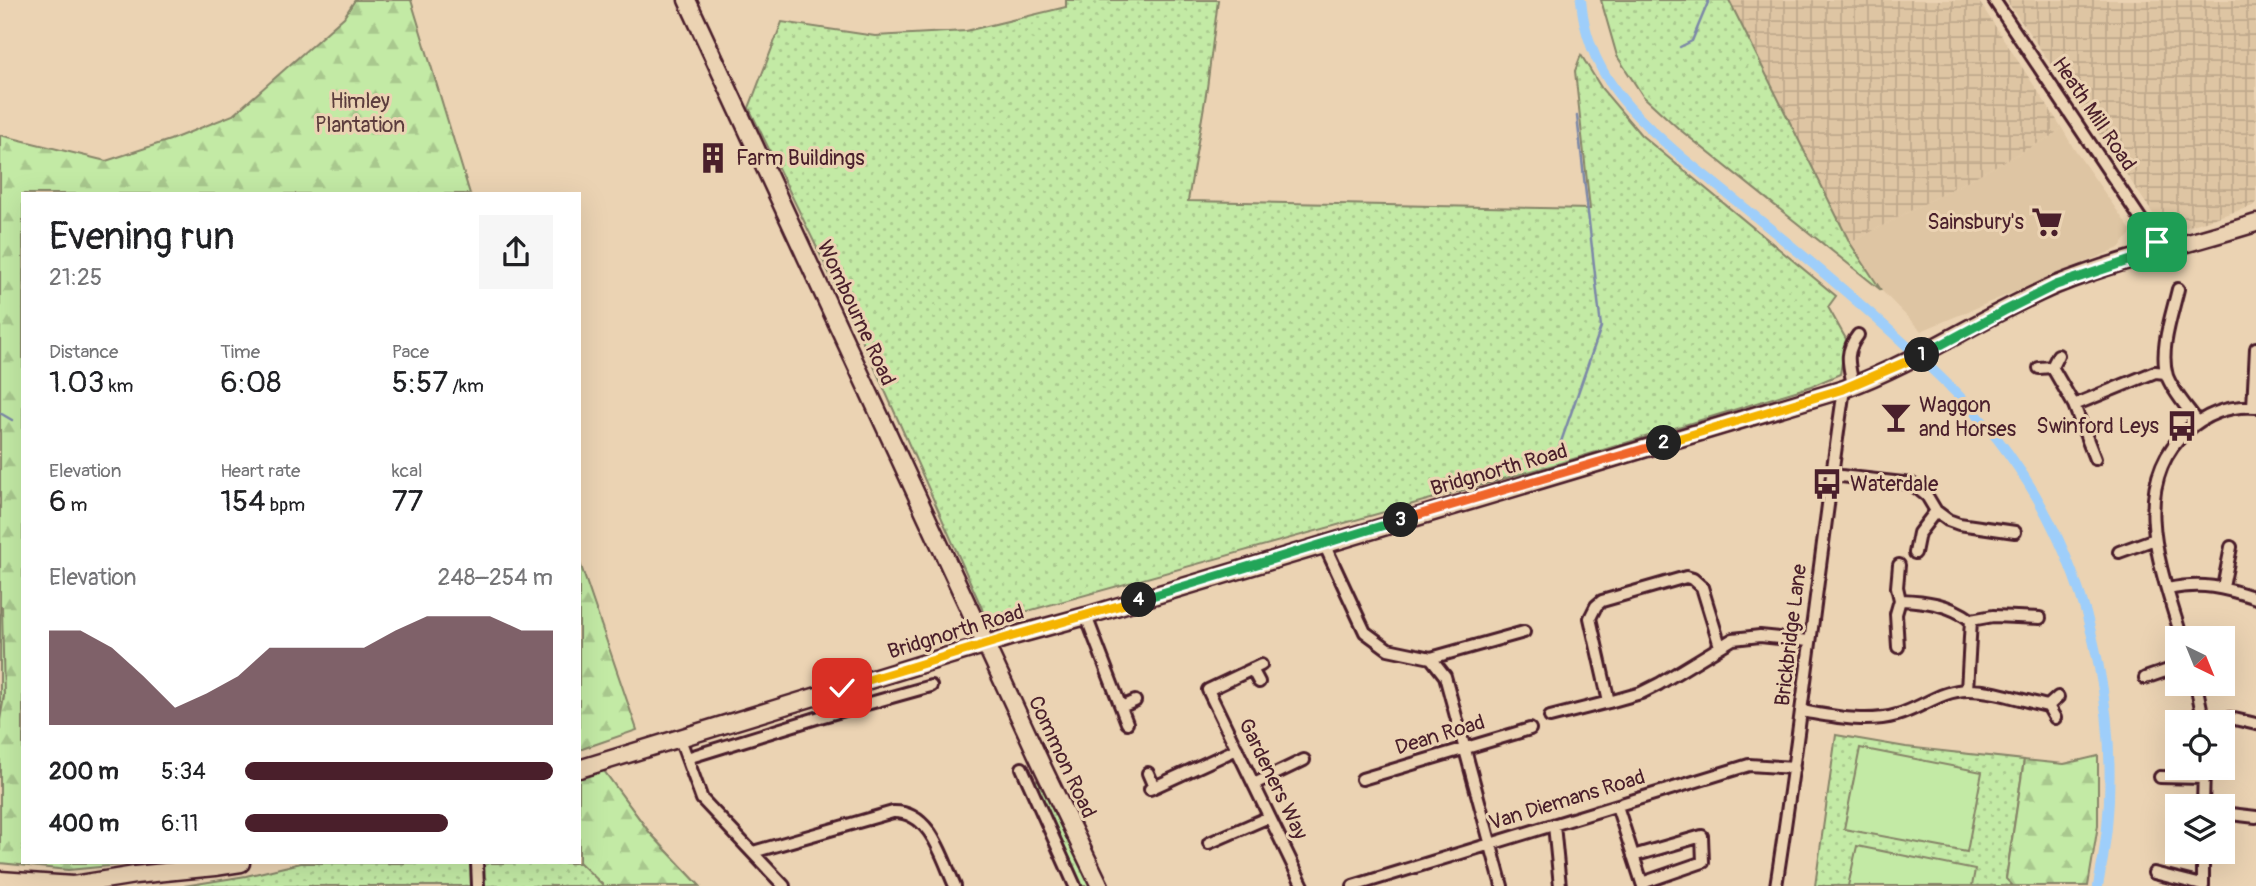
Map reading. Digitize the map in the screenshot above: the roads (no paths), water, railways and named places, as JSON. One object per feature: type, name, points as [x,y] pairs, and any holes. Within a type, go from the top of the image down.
[{"type":"main road","name":"Wombourne Road","points":[[687,0],[987,645]]},
{"type":"main road","name":"Bridgnorth Road","points":[[584,768],[1848,387],[1907,363],[2056,285],[2164,249],[2256,223]]},
{"type":"main road","name":"Common Road","points":[[987,645],[1100,886]]},
{"type":"main road","points":[[0,880],[73,885],[234,864]]},
{"type":"street","name":"Heath Mill Road","points":[[1994,0],[2148,230],[2164,249]]},
{"type":"street","points":[[2178,289],[2169,306],[2166,373],[2179,397],[2197,421]]},
{"type":"street","name":"Brickbridge Lane","points":[[1776,886],[1832,475],[1848,387],[1850,346],[1858,335]]},
{"type":"street","points":[[2178,626],[2155,539],[2154,502],[2160,471],[2174,446],[2197,421],[2230,407],[2254,407],[2256,348]]},
{"type":"street","points":[[2052,367],[2058,355]]},
{"type":"street","points":[[2039,368],[2052,367]]},
{"type":"street","points":[[2052,367],[2074,405],[2095,459]]},
{"type":"street","points":[[2074,405],[2155,372],[2166,373]]},
{"type":"street","points":[[1832,475],[1912,484],[1927,496],[1937,512],[1959,524],[2001,536],[2015,532]]},
{"type":"street","points":[[1913,545],[1919,533],[1937,512]]},
{"type":"street","points":[[2119,552],[2155,539]]},
{"type":"street","points":[[1324,544],[1365,632],[1388,649],[1431,658],[1524,632]]},
{"type":"street","points":[[2223,587],[2231,547]]},
{"type":"street","points":[[1898,648],[1896,614],[1900,600],[1897,587],[1899,565]]},
{"type":"street","points":[[1609,702],[1590,624],[1592,611],[1602,601],[1686,577],[1693,579],[1702,587],[1720,646]]},
{"type":"street","points":[[2168,589],[2192,584],[2223,587],[2256,598]]},
{"type":"street","points":[[1900,600],[1929,602],[1953,610],[1971,620],[1993,616],[2042,619]]},
{"type":"street","points":[[1086,616],[1127,723]]},
{"type":"street","points":[[1968,690],[1971,620]]},
{"type":"street","points":[[1550,717],[1640,693],[1733,639],[1747,636],[1809,641]]},
{"type":"street","points":[[1431,658],[1445,676],[1502,886]]},
{"type":"street","name":"Gardeners Way","points":[[1259,682],[1256,667],[1208,690],[1303,886]]},
{"type":"street","points":[[2145,678],[2158,680],[2165,675]]},
{"type":"street","points":[[859,683],[865,705]]},
{"type":"street","points":[[687,758],[931,687]]},
{"type":"street","points":[[1801,711],[1852,719],[1881,719],[1900,714],[1940,695],[1968,690],[2048,706],[2055,718]]},
{"type":"street","points":[[2048,706],[2057,697]]},
{"type":"street","points":[[1121,707],[1135,701]]},
{"type":"street","points":[[1561,701],[1566,712]]},
{"type":"street","points":[[2235,719],[2256,724]]},
{"type":"street","name":"Dean Road","points":[[1362,779],[1530,729]]},
{"type":"street","points":[[680,739],[702,799],[784,886]]},
{"type":"street","points":[[1148,773],[1152,788],[1237,749]]},
{"type":"street","points":[[1254,784],[1301,762],[1292,752]]},
{"type":"street","name":"Van Diemans Road","points":[[1353,886],[1749,765],[1794,768]]},
{"type":"street","name":"Common Road","points":[[1044,770],[1024,774],[1075,886]]},
{"type":"street","points":[[1617,806],[1642,885],[1703,862],[1702,836],[1633,856]]},
{"type":"street","points":[[753,852],[893,812],[902,812],[914,816],[933,837],[955,886]]},
{"type":"street","points":[[2235,815],[2256,817]]},
{"type":"street","points":[[1212,828],[1213,842],[1269,817]]},
{"type":"street","points":[[1554,825],[1560,886]]},
{"type":"street","points":[[477,864],[478,886]]},
{"type":"street","points":[[2154,873],[2168,872],[2203,885],[2203,864]]},
{"type":"waterway","points":[[1581,0],[1592,49],[1615,90],[1630,108],[1684,159],[1825,274],[1934,371],[1997,438],[2038,500],[2064,551],[2098,660],[2106,717],[2109,774],[2107,830],[2098,886]]},
{"type":"waterway","points":[[1680,47],[1692,41],[1709,0]]},
{"type":"waterway","points":[[1555,459],[1601,327],[1577,116]]},
{"type":"waterway","points":[[0,413],[12,420]]},
{"type":"waterway","points":[[141,868],[161,864]]},
{"type":"place","name":"Farm Buildings","points":[[713,158]]},
{"type":"place","name":"Sainsbury's","points":[[2047,222]]},
{"type":"place","name":"Waggon and Horses","points":[[1896,417]]},
{"type":"place","name":"Swinford Leys","points":[[2182,426]]},
{"type":"place","name":"Waterdale","points":[[1827,484]]},
{"type":"park label","name":"Himley Plantation","points":[[360,113]]}]
